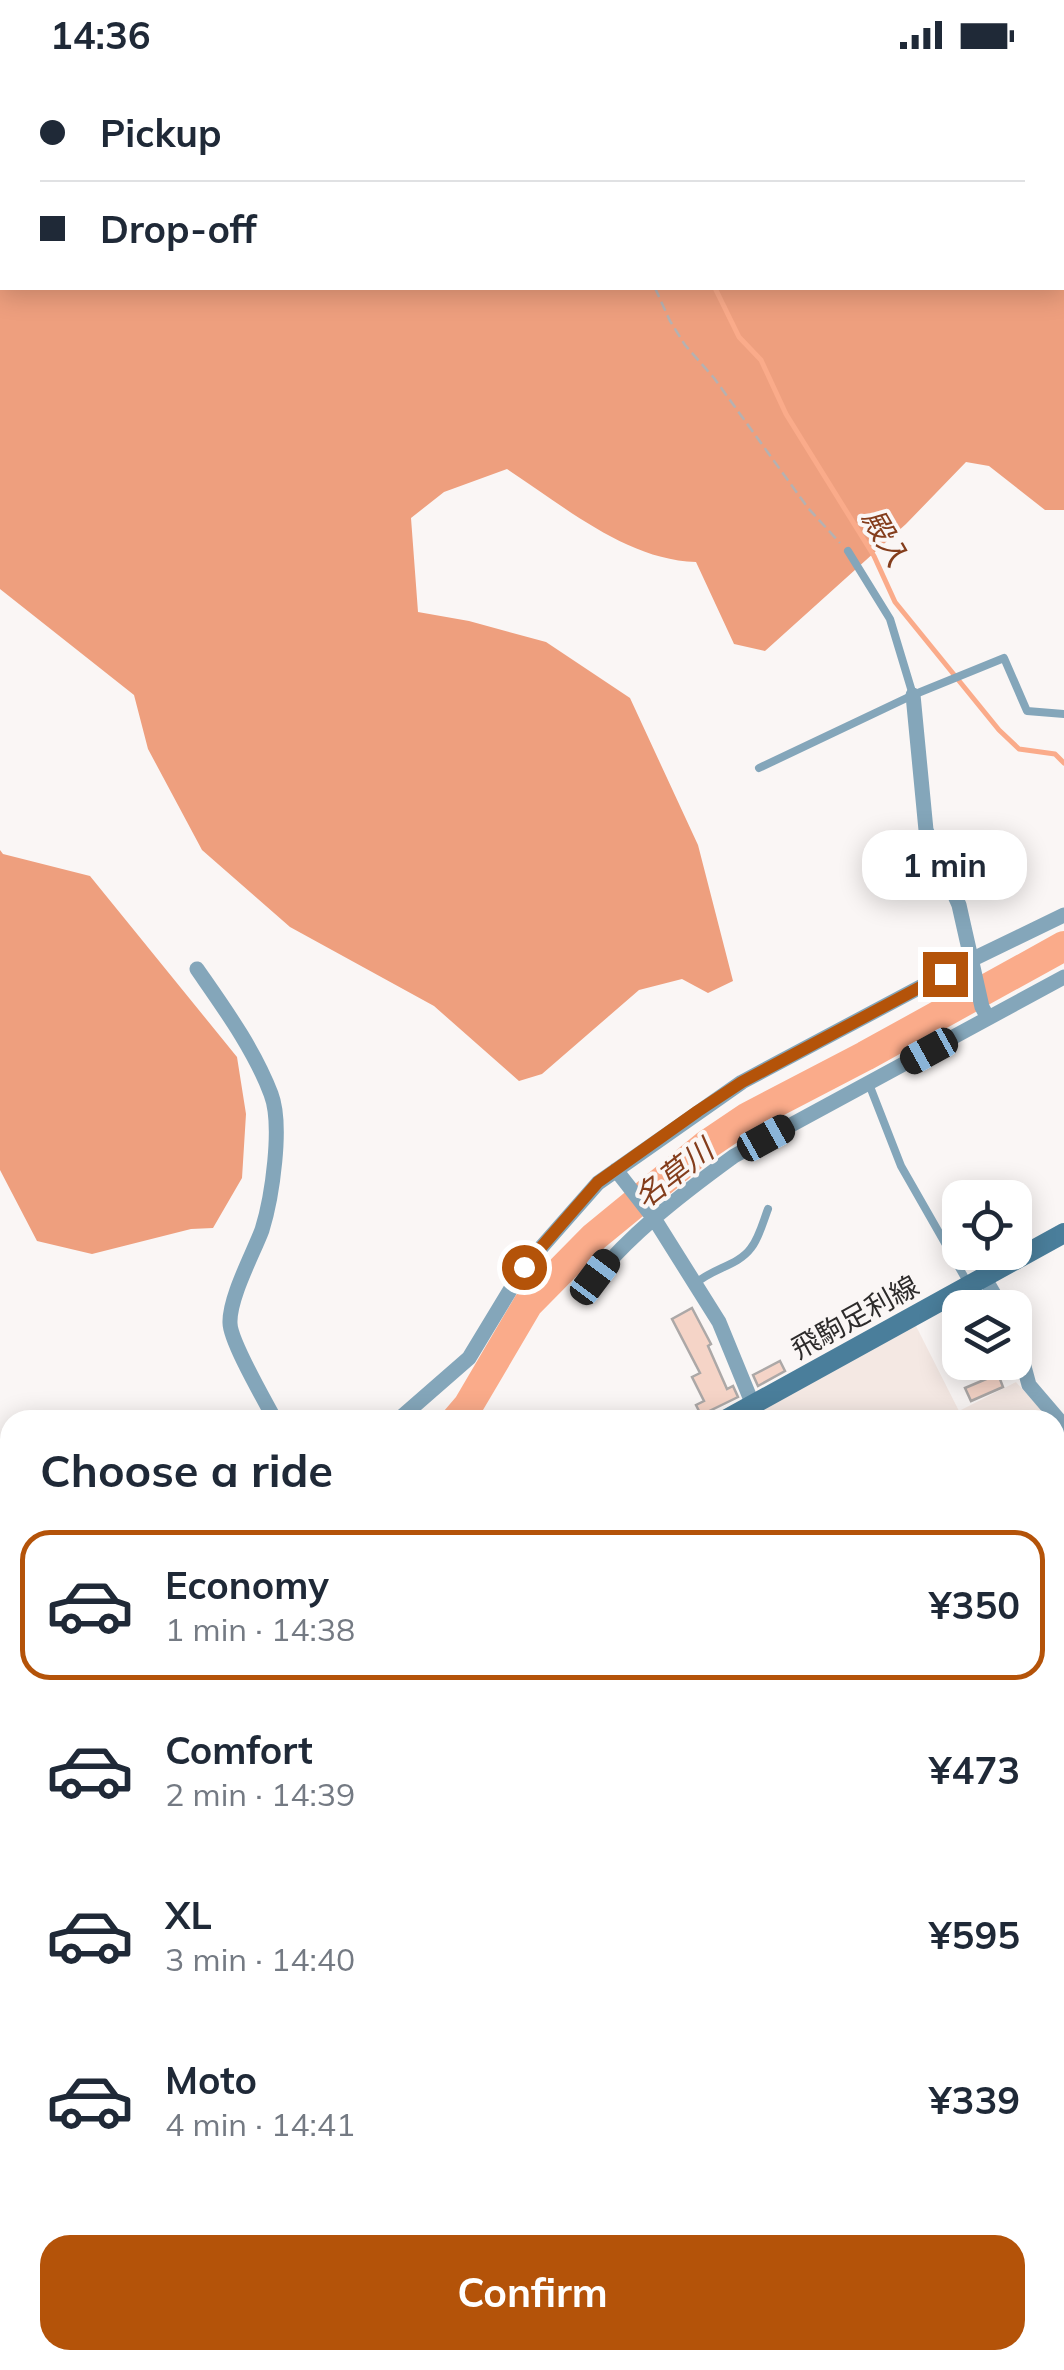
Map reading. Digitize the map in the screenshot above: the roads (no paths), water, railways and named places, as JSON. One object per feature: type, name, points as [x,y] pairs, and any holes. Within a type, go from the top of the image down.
[{"type":"main road","name":"飛駒足利線","points":[[744,1410],[1064,1233]]},
{"type":"street","points":[[914,696],[926,830],[959,906],[985,1012]]},
{"type":"street","points":[[409,1410],[469,1358],[524,1267],[578,1202],[742,1082],[973,966],[1064,914]]},
{"type":"street","points":[[197,969],[233,1021],[271,1094],[274,1108],[275,1141],[267,1214],[238,1292],[230,1328],[269,1410]]},
{"type":"street","points":[[582,1294],[608,1260],[652,1216],[734,1156],[869,1084],[985,1012],[1064,977]]},
{"type":"street","points":[[619,1173],[652,1216],[719,1322],[753,1405]]},
{"type":"street","points":[[977,1281],[985,1290]]},
{"type":"street","points":[[1028,1380],[1050,1410]]},
{"type":"lane","points":[[848,551],[890,619],[914,696]]},
{"type":"lane","points":[[760,768],[1004,658],[1027,711],[1064,714]]},
{"type":"lane","points":[[869,1084],[901,1166],[977,1281]]},
{"type":"lane","points":[[694,1285],[707,1272],[746,1254],[768,1209]]},
{"type":"waterway","name":"殿入","points":[[716,290],[739,337],[761,360],[786,414],[874,556],[895,602],[999,730],[1019,749],[1055,754],[1064,763]]},
{"type":"waterway","name":"名草川","points":[[465,1410],[528,1304],[594,1237],[705,1146],[748,1117],[1064,946]]}]
